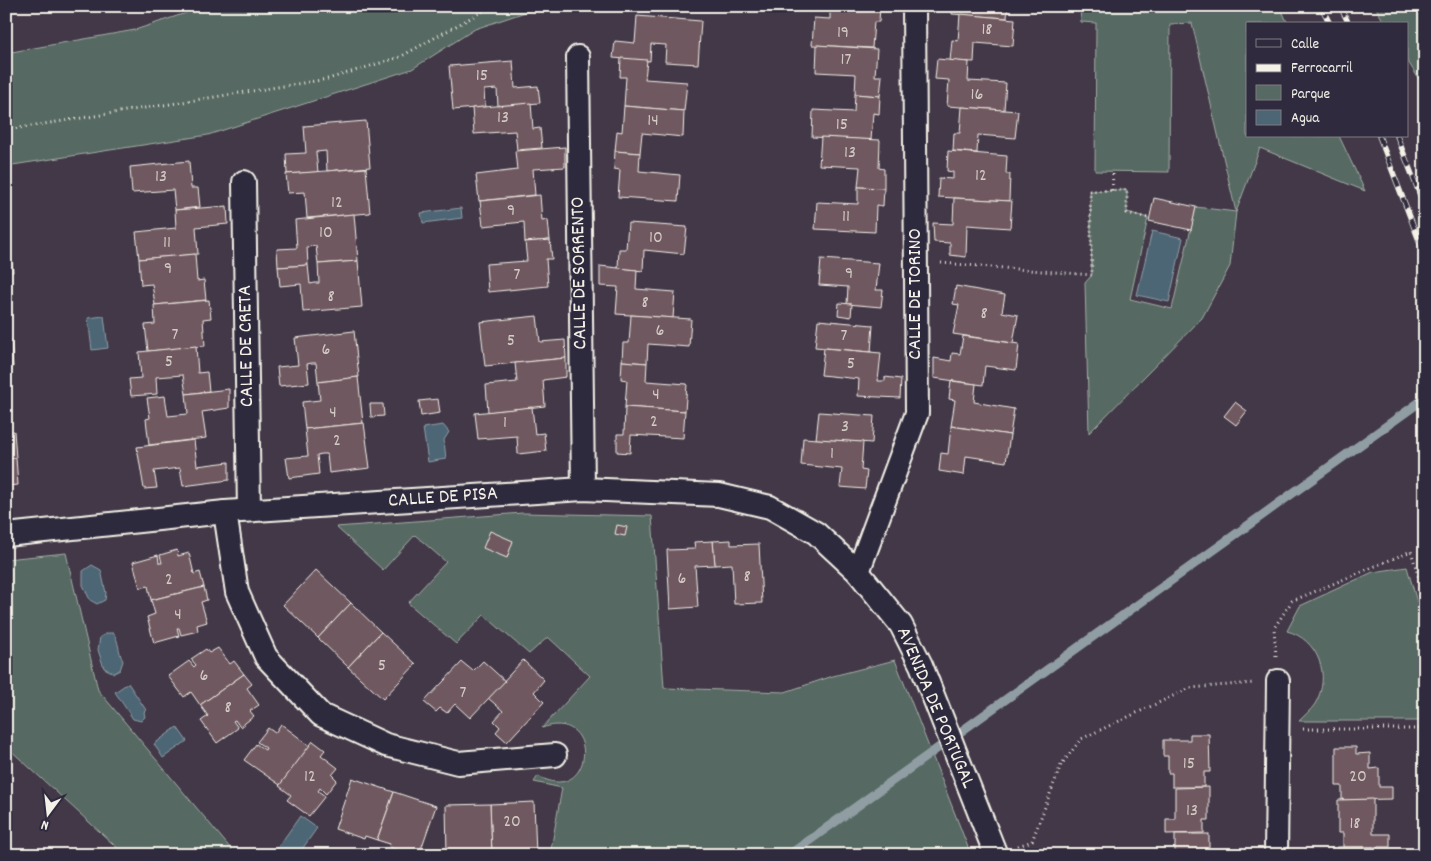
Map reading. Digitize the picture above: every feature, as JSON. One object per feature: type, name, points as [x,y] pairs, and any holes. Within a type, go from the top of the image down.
[{"type":"street","name":"CALLE DE TORINO","points":[[858,572],[917,413],[914,6]]},
{"type":"street","name":"CALLE DE SORRENTO","points":[[578,57],[583,489]]},
{"type":"street","name":"CALLE DE CRETA","points":[[244,182],[249,510]]},
{"type":"street","name":"CALLE DE PISA","points":[[6,535],[249,510],[583,489],[719,495],[770,507],[816,533],[858,572]]},
{"type":"street","points":[[225,512],[237,592],[266,657],[321,715],[386,745],[458,763],[555,755]]},
{"type":"street","name":"AVENIDA DE PORTUGAL","points":[[858,572],[901,625],[921,665],[996,854]]},
{"type":"street","points":[[1276,855],[1278,681]]},
{"type":"path","points":[[6,130],[328,79],[400,58],[492,6]]},
{"type":"path","points":[[1112,190],[1113,174]]},
{"type":"path","points":[[916,261],[1092,275],[1090,191],[1127,190],[1127,212],[1148,218]]},
{"type":"path","points":[[996,854],[1032,841],[1061,765],[1081,739],[1190,688],[1278,681],[1274,628],[1292,602],[1411,551],[1425,599]]},
{"type":"path","points":[[1277,729],[1425,729]]},
{"type":"green space","points":[[207,6],[543,6],[475,29],[412,69],[208,135],[6,166],[6,53],[135,30]]},
{"type":"green space","points":[[1080,6],[1280,6],[1287,22],[1246,22],[1246,138],[1340,138],[1365,191],[1260,148],[1236,212],[1192,23],[1170,24],[1169,172],[1095,171],[1096,23],[1081,22]]},
{"type":"green space","points":[[1375,6],[1425,6],[1425,89],[1408,62],[1408,22],[1384,22]]},
{"type":"green space","points":[[1127,190],[1127,212],[1148,218],[1130,299],[1172,309],[1196,207],[1236,212],[1230,266],[1202,318],[1089,433],[1085,283],[1092,275],[1090,191]]},
{"type":"green space","points":[[523,513],[652,516],[664,688],[785,692],[833,676],[895,660],[971,855],[550,855],[562,788],[534,782],[538,776],[557,782],[571,779],[580,769],[584,756],[582,742],[575,731],[561,725],[542,728],[590,676],[548,637],[529,654],[484,615],[456,644],[408,603],[446,562],[415,535],[383,570],[336,527]]},
{"type":"green space","points":[[66,553],[98,690],[236,855],[125,855],[6,746],[6,559]]},
{"type":"green space","points":[[1407,567],[1425,630],[1425,721],[1299,721],[1315,704],[1322,682],[1322,671],[1314,650],[1298,635],[1287,631],[1300,606],[1373,572]]},
{"type":"water","points":[[461,208],[462,218],[423,223],[421,213]]},
{"type":"water","points":[[1152,231],[1183,238],[1169,302],[1137,295]]},
{"type":"water","points":[[104,316],[108,348],[92,350],[88,318]]},
{"type":"water","points":[[443,425],[449,432],[444,440],[446,459],[428,462],[423,428]]},
{"type":"water","points":[[92,565],[101,570],[106,593],[105,600],[97,604],[90,600],[83,585],[83,571]]},
{"type":"water","points":[[113,633],[115,636],[123,661],[120,670],[114,673],[104,668],[98,650],[100,637]]},
{"type":"water","points":[[128,683],[146,710],[144,712],[145,717],[141,721],[133,719],[115,692]]},
{"type":"water","points":[[177,727],[187,741],[163,758],[154,744]]},
{"type":"water","points":[[300,816],[317,828],[298,855],[283,855],[276,850]]},
{"type":"building","points":[[830,6],[880,6],[879,22],[874,22],[872,48],[812,45],[814,18],[830,19]]},
{"type":"building","points":[[952,6],[1008,6],[1007,18],[952,14]]},
{"type":"building","points":[[960,14],[1015,19],[1013,46],[975,43],[974,62],[950,61],[952,40],[958,41]]},
{"type":"building","points":[[637,16],[701,21],[698,64],[665,62],[666,45],[651,44],[650,61],[613,58],[615,41],[635,43]]},
{"type":"building","points":[[817,45],[877,49],[875,76],[882,76],[880,96],[855,94],[856,74],[816,72]]},
{"type":"building","points":[[621,58],[647,60],[645,79],[687,82],[684,111],[624,106],[626,77],[620,77]]},
{"type":"building","points":[[937,59],[969,62],[968,81],[1006,83],[1004,110],[947,106],[949,80],[935,79]]},
{"type":"building","points":[[513,61],[515,88],[538,86],[540,103],[498,106],[497,89],[484,90],[485,107],[453,110],[449,66]]},
{"type":"building","points":[[855,94],[880,96],[879,114],[873,113],[871,140],[812,137],[813,110],[854,112]]},
{"type":"building","points":[[531,103],[533,129],[540,128],[542,148],[517,150],[515,131],[474,134],[472,108]]},
{"type":"building","points":[[624,106],[684,111],[683,137],[642,133],[640,153],[615,151],[617,131],[622,132]]},
{"type":"building","points":[[962,107],[1018,111],[1015,138],[978,135],[977,153],[953,151],[954,133],[960,133]]},
{"type":"building","points":[[366,121],[370,167],[327,171],[326,151],[316,152],[318,172],[287,174],[286,154],[306,153],[304,126]]},
{"type":"building","points":[[821,137],[880,140],[879,168],[884,169],[884,188],[858,187],[860,167],[819,165]]},
{"type":"building","points":[[565,147],[565,167],[533,169],[535,195],[479,201],[476,175],[517,170],[515,151]]},
{"type":"building","points":[[615,151],[640,153],[639,171],[680,175],[678,201],[618,197],[620,170],[614,169]]},
{"type":"building","points":[[948,151],[1007,156],[1006,174],[1010,174],[1009,201],[938,197],[939,178],[953,179],[953,172],[947,171]]},
{"type":"building","points":[[189,161],[191,188],[198,188],[200,207],[175,210],[173,190],[132,193],[130,167]]},
{"type":"building","points":[[366,168],[370,213],[307,218],[305,192],[288,193],[286,174]]},
{"type":"building","points":[[858,187],[884,188],[883,206],[876,205],[875,232],[815,229],[817,202],[858,204]]},
{"type":"building","points":[[540,195],[542,221],[548,220],[550,240],[525,242],[524,222],[483,226],[480,201]]},
{"type":"building","points":[[954,198],[1012,201],[1010,228],[967,225],[966,257],[950,255],[950,243],[934,242],[933,223],[953,224]]},
{"type":"building","points":[[1154,198],[1196,207],[1191,230],[1149,221]]},
{"type":"building","points":[[227,206],[228,224],[196,227],[198,254],[139,259],[136,232],[176,228],[175,210]]},
{"type":"building","points":[[354,214],[358,261],[318,264],[316,246],[307,247],[308,265],[278,267],[277,249],[297,248],[295,220]]},
{"type":"building","points":[[628,223],[687,227],[684,254],[644,250],[643,271],[618,268],[619,249],[626,249]]},
{"type":"building","points":[[550,240],[552,259],[546,259],[548,286],[488,292],[486,264],[527,261],[525,242]]},
{"type":"building","points":[[6,245],[10,245],[13,272],[6,273]]},
{"type":"building","points":[[195,254],[197,281],[204,280],[206,300],[155,305],[152,284],[141,285],[139,259]]},
{"type":"building","points":[[821,259],[879,263],[876,290],[883,290],[881,307],[847,304],[848,287],[819,285]]},
{"type":"building","points":[[358,261],[362,307],[303,312],[301,284],[280,286],[278,267],[308,265],[310,284],[319,283],[318,264]]},
{"type":"building","points":[[600,266],[637,270],[636,289],[675,292],[673,318],[616,314],[618,287],[600,286]]},
{"type":"building","points":[[956,286],[1005,295],[1002,312],[1018,315],[1013,343],[953,334],[959,305],[953,304]]},
{"type":"building","points":[[209,300],[211,318],[203,319],[205,346],[148,351],[145,325],[155,324],[154,305]]},
{"type":"building","points":[[839,303],[852,304],[851,317],[838,315]]},
{"type":"building","points":[[631,315],[691,319],[689,347],[648,344],[647,363],[622,361],[623,343],[629,343]]},
{"type":"building","points":[[537,316],[540,342],[565,340],[566,358],[485,366],[480,322]]},
{"type":"building","points":[[818,320],[873,325],[871,352],[815,347]]},
{"type":"building","points":[[354,331],[359,377],[318,382],[316,363],[312,363],[307,364],[309,383],[279,386],[277,367],[298,365],[295,338]]},
{"type":"building","points":[[963,336],[1019,344],[1016,370],[985,366],[983,385],[934,378],[934,358],[951,361],[952,353],[960,354]]},
{"type":"building","points":[[11,339],[13,367],[6,367],[6,340]]},
{"type":"building","points":[[196,346],[198,373],[207,372],[209,391],[186,394],[183,375],[156,377],[157,394],[131,396],[129,379],[141,378],[139,352]]},
{"type":"building","points":[[824,348],[881,353],[878,381],[885,381],[885,377],[901,379],[900,398],[858,396],[859,379],[821,375]]},
{"type":"building","points":[[566,358],[566,377],[543,380],[545,406],[488,412],[486,385],[517,382],[515,363]]},
{"type":"building","points":[[622,361],[647,363],[646,381],[687,384],[685,411],[625,407],[627,380],[621,379]]},
{"type":"building","points":[[6,367],[8,367],[11,395],[6,395]]},
{"type":"building","points":[[358,377],[363,423],[305,429],[302,402],[320,400],[318,382]]},
{"type":"building","points":[[951,381],[976,384],[974,402],[1014,409],[1010,435],[951,426],[955,400],[949,399]]},
{"type":"building","points":[[229,389],[229,408],[202,412],[206,438],[149,445],[146,419],[150,418],[147,398],[165,396],[168,416],[188,414],[186,394]]},
{"type":"building","points":[[438,399],[440,413],[421,416],[419,401]]},
{"type":"building","points":[[1235,402],[1247,411],[1236,425],[1224,416]]},
{"type":"building","points":[[370,404],[383,404],[384,416],[371,417]]},
{"type":"building","points":[[532,407],[535,434],[544,433],[546,451],[518,454],[517,436],[478,439],[475,413]]},
{"type":"building","points":[[625,407],[685,411],[683,438],[631,435],[630,453],[617,452],[617,434],[624,434]]},
{"type":"building","points":[[819,412],[874,416],[872,443],[816,439]]},
{"type":"building","points":[[364,423],[370,468],[329,473],[327,454],[322,454],[317,455],[319,474],[289,478],[286,458],[308,456],[305,429]]},
{"type":"building","points":[[951,426],[1010,435],[1006,462],[966,456],[964,475],[939,471],[941,453],[948,454]]},
{"type":"building","points":[[14,431],[16,458],[6,459],[6,432]]},
{"type":"building","points":[[803,438],[863,442],[861,470],[867,471],[865,489],[840,487],[842,469],[801,465]]},
{"type":"building","points":[[194,440],[197,466],[229,462],[229,480],[183,486],[180,468],[154,471],[157,488],[144,489],[137,447]]},
{"type":"building","points":[[16,458],[18,485],[6,486],[6,459]]},
{"type":"building","points":[[617,525],[627,527],[625,536],[615,534]]},
{"type":"building","points":[[490,531],[513,541],[507,558],[483,548]]},
{"type":"building","points":[[731,540],[731,545],[759,544],[762,603],[734,604],[732,564],[715,565],[713,541]]},
{"type":"building","points":[[713,541],[715,565],[695,566],[698,607],[670,609],[667,550],[695,549],[694,542]]},
{"type":"building","points":[[177,550],[178,556],[189,553],[194,574],[200,572],[204,587],[151,600],[148,586],[140,588],[133,562],[158,555],[159,563],[162,563],[160,555]]},
{"type":"building","points":[[316,570],[351,603],[318,638],[283,605]]},
{"type":"building","points":[[204,587],[207,600],[201,602],[207,622],[197,625],[198,631],[181,635],[179,628],[177,628],[179,636],[154,643],[147,617],[155,614],[151,600]]},
{"type":"building","points":[[351,603],[381,632],[348,667],[318,638]]},
{"type":"building","points":[[381,632],[416,664],[383,699],[348,667]]},
{"type":"building","points":[[218,648],[230,664],[234,661],[244,674],[200,705],[191,692],[184,697],[168,676],[189,661],[194,667],[196,665],[191,659],[206,649],[209,653]]},
{"type":"building","points":[[523,660],[544,680],[534,692],[544,702],[507,742],[496,732],[500,727],[494,721],[503,711],[488,698]]},
{"type":"building","points":[[483,661],[505,681],[470,718],[455,704],[447,713],[440,708],[436,712],[424,702],[462,662],[473,671]]},
{"type":"building","points":[[244,674],[252,684],[247,688],[259,705],[250,711],[254,716],[240,727],[235,720],[233,721],[238,728],[217,743],[201,721],[208,716],[200,705]]},
{"type":"building","points":[[281,724],[310,746],[280,785],[244,760],[256,744],[265,750],[266,748],[257,742],[268,728],[275,733]]},
{"type":"building","points":[[1190,734],[1209,734],[1210,772],[1204,772],[1204,787],[1172,787],[1172,773],[1168,773],[1168,756],[1163,756],[1163,740],[1190,740]]},
{"type":"building","points":[[313,741],[325,750],[321,755],[338,768],[332,775],[337,780],[326,794],[320,788],[318,791],[325,796],[309,816],[287,800],[291,795],[279,786]]},
{"type":"building","points":[[1336,747],[1356,747],[1356,754],[1370,753],[1370,769],[1379,768],[1379,787],[1392,787],[1392,799],[1342,800],[1342,786],[1336,786]]},
{"type":"building","points":[[352,778],[394,792],[377,840],[365,836],[364,839],[335,829]]},
{"type":"building","points":[[1209,787],[1209,820],[1204,820],[1204,833],[1166,834],[1166,819],[1175,819],[1175,788]]},
{"type":"building","points":[[394,792],[436,806],[419,855],[411,855],[389,847],[390,844],[377,840]]},
{"type":"building","points":[[1373,799],[1373,834],[1390,834],[1390,847],[1343,847],[1343,833],[1338,833],[1338,800]]},
{"type":"building","points":[[534,802],[536,855],[492,855],[490,804]]},
{"type":"building","points":[[490,804],[492,855],[447,855],[446,805]]},
{"type":"building","points":[[1175,834],[1209,834],[1209,855],[1175,855]]},
{"type":"building","points":[[1337,847],[1373,847],[1373,855],[1337,855]]},
{"type":"waterway","points":[[789,855],[1424,399]]},
{"type":"railway","points":[[1321,6],[1329,22]]},
{"type":"railway","points":[[1340,6],[1348,22]]},
{"type":"railway","points":[[1380,138],[1425,256]]},
{"type":"railway","points":[[1398,138],[1425,208]]}]
